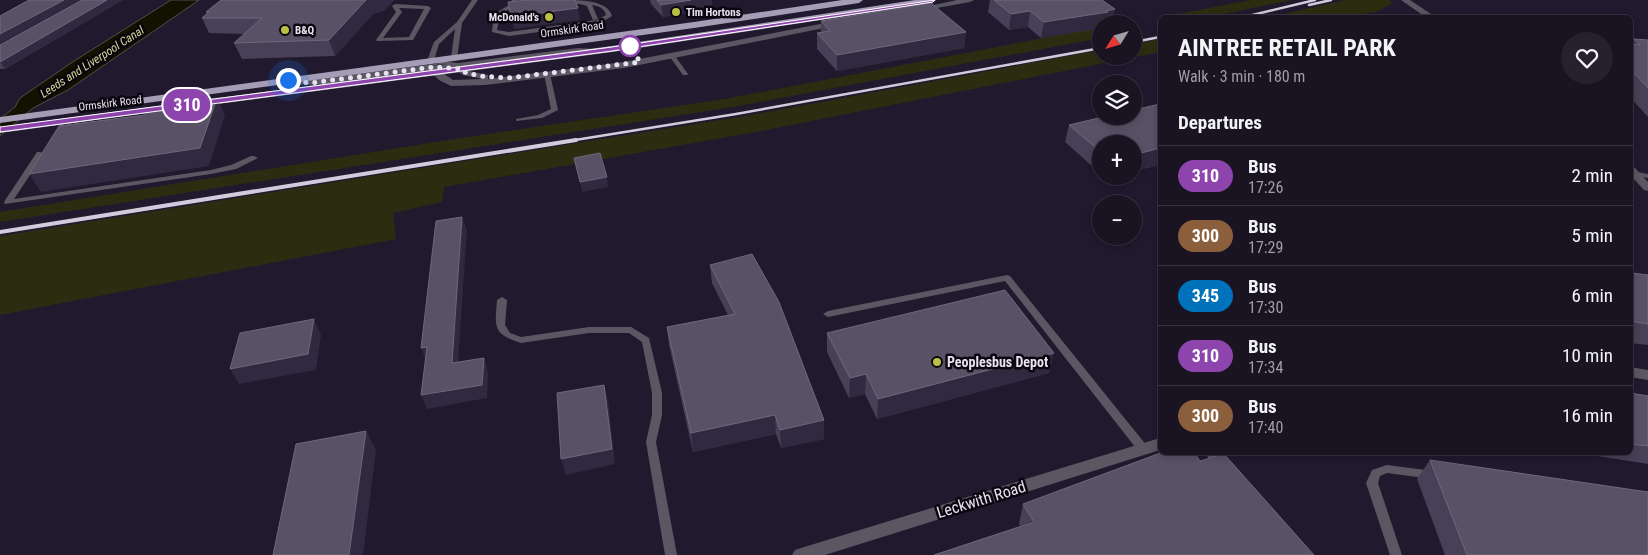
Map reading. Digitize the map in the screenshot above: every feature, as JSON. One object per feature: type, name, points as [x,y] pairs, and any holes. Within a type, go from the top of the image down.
[{"type":"highway","name":"Ormskirk Road","points":[[458,64],[859,0]]},
{"type":"highway","name":"Ormskirk Road","points":[[0,130],[434,67],[595,51],[932,0]]},
{"type":"highway","name":"Ormskirk Road","points":[[0,120],[288,80],[434,67]]},
{"type":"street","points":[[434,67],[442,78],[451,83],[485,82],[624,65],[673,57],[818,26],[927,10],[970,0]]},
{"type":"street","points":[[1405,0],[1428,15]]},
{"type":"street","points":[[711,49],[734,37],[842,14]]},
{"type":"street","points":[[458,64],[466,73],[508,78]]},
{"type":"street","points":[[1633,172],[1648,188]]},
{"type":"street","points":[[1633,372],[1648,375]]},
{"type":"street","name":"Leckwith Road","points":[[802,555],[1158,445]]},
{"type":"lane","points":[[395,6],[399,0]]},
{"type":"lane","points":[[434,67],[436,42],[459,23],[475,0]]},
{"type":"lane","points":[[511,6],[515,0]]},
{"type":"lane","points":[[509,34],[523,30],[595,19],[602,14],[601,6],[582,4],[555,5],[597,2],[607,6],[609,9],[608,16],[599,22],[509,34],[494,31],[497,14],[511,6],[521,4]]},
{"type":"lane","points":[[582,4],[589,5],[595,19]]},
{"type":"lane","points":[[395,6],[428,8],[411,39],[379,40],[399,12],[395,6]]},
{"type":"lane","points":[[458,64],[459,23]]},
{"type":"lane","points":[[673,57],[685,74]]},
{"type":"lane","points":[[518,120],[540,117],[555,110],[548,74]]},
{"type":"lane","points":[[40,154],[8,202],[211,172],[233,167],[254,158]]},
{"type":"lane","points":[[1633,171],[1648,176]]},
{"type":"lane","points":[[828,314],[1007,278],[1143,449]]},
{"type":"lane","points":[[502,300],[500,325],[507,335],[522,340],[589,330],[632,330],[646,340],[657,393],[657,415],[651,442],[671,555]]},
{"type":"lane","points":[[1213,455],[1230,474]]},
{"type":"lane","points":[[1396,555],[1372,483],[1376,473],[1387,469],[1446,477]]},
{"type":"shaded area","points":[[1251,0],[1292,0],[1219,15],[1172,15]]},
{"type":"shaded area","points":[[1346,0],[1389,0],[1393,3],[1376,12],[1357,15],[1278,15]]},
{"type":"shaded area","points":[[1092,29],[1092,40],[733,107],[0,222],[0,212],[448,140],[725,99]]},
{"type":"shaded area","points":[[1158,39],[1158,52],[1142,56],[1142,42]]},
{"type":"shaded area","points":[[1092,52],[1092,65],[1094,65],[761,131],[444,187],[442,202],[393,213],[396,239],[0,315],[0,236],[751,115]]},
{"type":"water","name":"Leeds and Liverpool Canal","points":[[171,0],[199,0],[68,90],[33,108],[0,136],[0,119],[15,107],[20,98],[74,61]]},
{"type":"building","points":[[29,0],[64,0],[0,34],[0,16]]},
{"type":"building","points":[[82,0],[107,0],[0,62],[0,45]]},
{"type":"building","points":[[221,0],[366,0],[329,40],[234,43],[262,18],[202,18],[209,12],[206,12]]},
{"type":"building","points":[[575,0],[578,8],[511,17],[508,2]]},
{"type":"building","points":[[657,0],[691,0],[661,5]]},
{"type":"building","points":[[994,0],[1102,0],[1115,9],[1106,11],[1108,12],[1044,22],[1030,11],[1011,14]]},
{"type":"building","points":[[931,3],[966,32],[837,55],[817,33],[830,31],[821,21]]},
{"type":"building","points":[[1634,39],[1648,40],[1648,88],[1633,72],[1633,44],[1640,45]]},
{"type":"building","points":[[217,98],[200,148],[29,174],[59,126],[145,115],[148,110]]},
{"type":"building","points":[[1158,104],[1158,149],[1142,153],[1142,135],[1092,135],[1092,144],[1069,125],[1092,120],[1092,125],[1142,125],[1142,108]]},
{"type":"building","points":[[600,153],[607,177],[580,182],[574,158]]},
{"type":"building","points":[[462,217],[452,363],[484,358],[482,385],[421,395],[427,347],[421,348],[436,221]]},
{"type":"building","points":[[752,254],[779,302],[824,420],[780,430],[775,415],[691,433],[667,327],[735,314],[710,265]]},
{"type":"building","points":[[1633,273],[1648,275],[1648,324],[1633,322]]},
{"type":"building","name":"Peoplesbus Depot","points":[[1005,290],[1054,353],[878,399],[866,374],[850,378],[827,333]]},
{"type":"building","points":[[314,319],[308,354],[230,369],[240,333]]},
{"type":"building","points":[[604,385],[612,449],[561,459],[557,393]]},
{"type":"building","points":[[1633,394],[1648,396],[1648,446],[1633,444]]},
{"type":"building","points":[[366,431],[349,555],[273,555],[296,444]]},
{"type":"building","points":[[1158,454],[1196,455],[1200,461],[1225,455],[1314,555],[934,555],[1034,522],[1023,504]]},
{"type":"building","points":[[1430,460],[1648,492],[1648,555],[1467,555]]},
{"type":"railway","points":[[1252,15],[1315,0]]},
{"type":"railway","points":[[1309,5],[1331,0]]},
{"type":"railway","points":[[1142,40],[1158,37]]},
{"type":"railway","points":[[569,141],[736,114],[1092,50]]},
{"type":"railway","points":[[0,232],[576,140]]},
{"type":"bus line","name":"310","points":[[0,130],[612,49],[933,0]]},
{"type":"place","name":"Tim Hortons","points":[[676,12]]},
{"type":"place","name":"McDonald's","points":[[549,17]]},
{"type":"place","name":"B&Q","points":[[285,30]]},
{"type":"place","name":"Peoplesbus Depot","points":[[937,362]]},
{"type":"route","points":[[288,80],[310,83],[434,67],[462,69],[466,73],[481,76],[508,78],[640,62],[630,46]]}]
